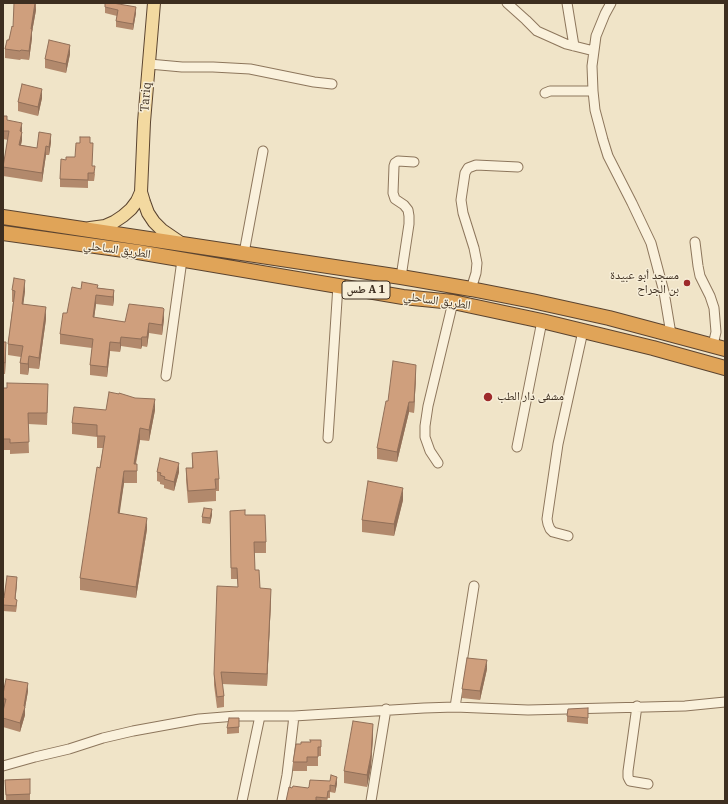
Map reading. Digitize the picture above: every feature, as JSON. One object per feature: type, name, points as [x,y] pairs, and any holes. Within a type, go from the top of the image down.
[{"type":"highway","name":"الطريق الساحلي","points":[[3,217],[401,277],[471,289],[609,318],[719,347]]},
{"type":"highway","name":"الطريق الساحلي","points":[[3,233],[182,260],[403,297],[453,302],[542,321],[653,348],[725,368]]},
{"type":"main road","name":"Tariq","points":[[141,192],[144,122],[154,3]]},
{"type":"main road","points":[[83,229],[105,226],[114,222],[130,209],[137,201],[141,192]]},
{"type":"main road","points":[[141,192],[148,212],[154,222],[162,230],[182,244]]},
{"type":"street","points":[[507,3],[537,31],[566,44],[594,51]]},
{"type":"street","points":[[567,3],[574,46]]},
{"type":"street","points":[[611,3],[596,36],[592,66],[595,110],[608,156],[651,243],[664,292],[671,334]]},
{"type":"street","points":[[149,64],[182,67],[250,69],[314,82],[332,84]]},
{"type":"street","points":[[545,93],[593,91]]},
{"type":"street","points":[[244,254],[262,151]]},
{"type":"street","points":[[401,277],[409,216],[408,210],[404,205],[395,199],[392,193],[394,166],[398,161],[414,162]]},
{"type":"street","points":[[471,289],[476,273],[477,263],[463,213],[461,200],[465,173],[468,168],[476,165],[518,167]]},
{"type":"street","points":[[695,242],[700,276],[714,308],[719,347]]},
{"type":"street","points":[[166,376],[182,260]]},
{"type":"street","points":[[328,438],[338,285]]},
{"type":"street","points":[[438,463],[430,451],[425,437],[425,426],[428,406],[453,302]]},
{"type":"street","points":[[517,447],[542,321]]},
{"type":"street","points":[[568,536],[553,532],[548,524],[548,519],[558,444],[583,331]]},
{"type":"street","points":[[455,707],[474,586]]},
{"type":"street","points":[[3,766],[69,749],[103,738],[199,719],[236,716],[294,716],[386,709],[455,707],[528,710],[637,706],[685,706],[725,702]]},
{"type":"street","points":[[637,706],[628,777],[630,781],[648,784]]},
{"type":"street","points":[[371,801],[386,709]]},
{"type":"street","points":[[242,801],[260,716]]},
{"type":"street","points":[[282,801],[287,775],[294,716]]},
{"type":"building","points":[[14,3],[35,3],[29,51],[5,49],[7,40],[9,40],[12,26],[13,27]]},
{"type":"building","points":[[105,3],[136,7],[133,24],[116,21],[118,10],[105,7]]},
{"type":"building","points":[[49,40],[70,45],[66,64],[45,59]]},
{"type":"building","points":[[22,84],[42,89],[38,107],[18,102]]},
{"type":"building","points":[[3,116],[7,116],[7,120],[22,123],[20,131],[22,132],[19,145],[37,148],[39,132],[51,134],[49,147],[46,146],[42,173],[3,167],[9,131],[3,131]]},
{"type":"building","points":[[80,137],[90,137],[90,143],[93,143],[92,166],[95,166],[94,173],[88,173],[88,180],[60,179],[61,159],[66,160],[66,157],[75,157],[76,143],[80,143]]},
{"type":"building","points":[[14,278],[25,280],[22,304],[46,307],[39,358],[29,356],[28,364],[20,363],[23,346],[8,344],[15,291],[12,290]]},
{"type":"building","points":[[82,282],[98,285],[97,288],[114,290],[113,297],[96,295],[93,317],[125,322],[129,304],[163,308],[162,325],[149,323],[147,337],[142,337],[141,339],[121,337],[120,343],[110,342],[107,367],[90,365],[93,339],[60,334],[63,313],[67,313],[72,287],[81,289]]},
{"type":"building","points":[[3,342],[6,342],[5,363],[3,362]]},
{"type":"building","points":[[393,361],[416,365],[414,402],[409,402],[397,452],[377,448],[386,401],[388,401]]},
{"type":"building","points":[[7,383],[48,384],[47,413],[28,413],[29,442],[10,443],[10,439],[3,439],[3,388],[7,388]]},
{"type":"building","points":[[109,392],[119,393],[135,398],[155,399],[149,430],[140,428],[134,464],[137,464],[137,471],[124,471],[118,513],[147,518],[136,587],[80,578],[97,467],[100,468],[105,436],[97,436],[97,425],[72,423],[74,407],[106,410]]},
{"type":"building","points":[[217,451],[219,479],[215,479],[216,489],[188,491],[186,468],[193,468],[192,453]]},
{"type":"building","points":[[160,458],[179,463],[174,482],[164,479],[165,477],[160,475],[161,473],[157,472]]},
{"type":"building","points":[[368,481],[403,488],[394,524],[362,520]]},
{"type":"building","points":[[204,508],[212,509],[210,518],[202,517]]},
{"type":"building","points":[[245,510],[245,515],[265,515],[266,542],[254,542],[255,570],[259,570],[260,588],[271,589],[267,674],[221,672],[224,696],[217,697],[214,674],[217,586],[238,587],[237,568],[231,568],[230,511]]},
{"type":"building","points":[[7,576],[17,577],[15,599],[17,600],[16,606],[3,605]]},
{"type":"building","points":[[467,658],[487,660],[480,691],[462,689]]},
{"type":"building","points":[[6,679],[28,683],[25,707],[20,723],[3,718],[6,699],[4,699],[3,694]]},
{"type":"building","points":[[588,708],[588,718],[567,716],[568,709]]},
{"type":"building","points":[[229,718],[239,718],[239,727],[227,728]]},
{"type":"building","points":[[353,721],[373,724],[371,755],[367,775],[344,771]]},
{"type":"building","points":[[310,740],[321,740],[321,747],[318,747],[318,757],[307,757],[307,762],[293,762],[296,744],[301,744],[301,742],[311,742]]},
{"type":"building","points":[[331,775],[337,777],[335,786],[330,785],[330,791],[328,791],[327,798],[316,797],[316,801],[286,801],[289,787],[292,788],[293,786],[308,788],[310,780],[330,781]]},
{"type":"building","points":[[30,779],[30,794],[6,795],[5,780]]},
{"type":"place","name":"مسجد أبو عبيدة بن الجراح","points":[[687,283]]},
{"type":"place","name":"مشفى دار الطب","points":[[488,397]]}]
